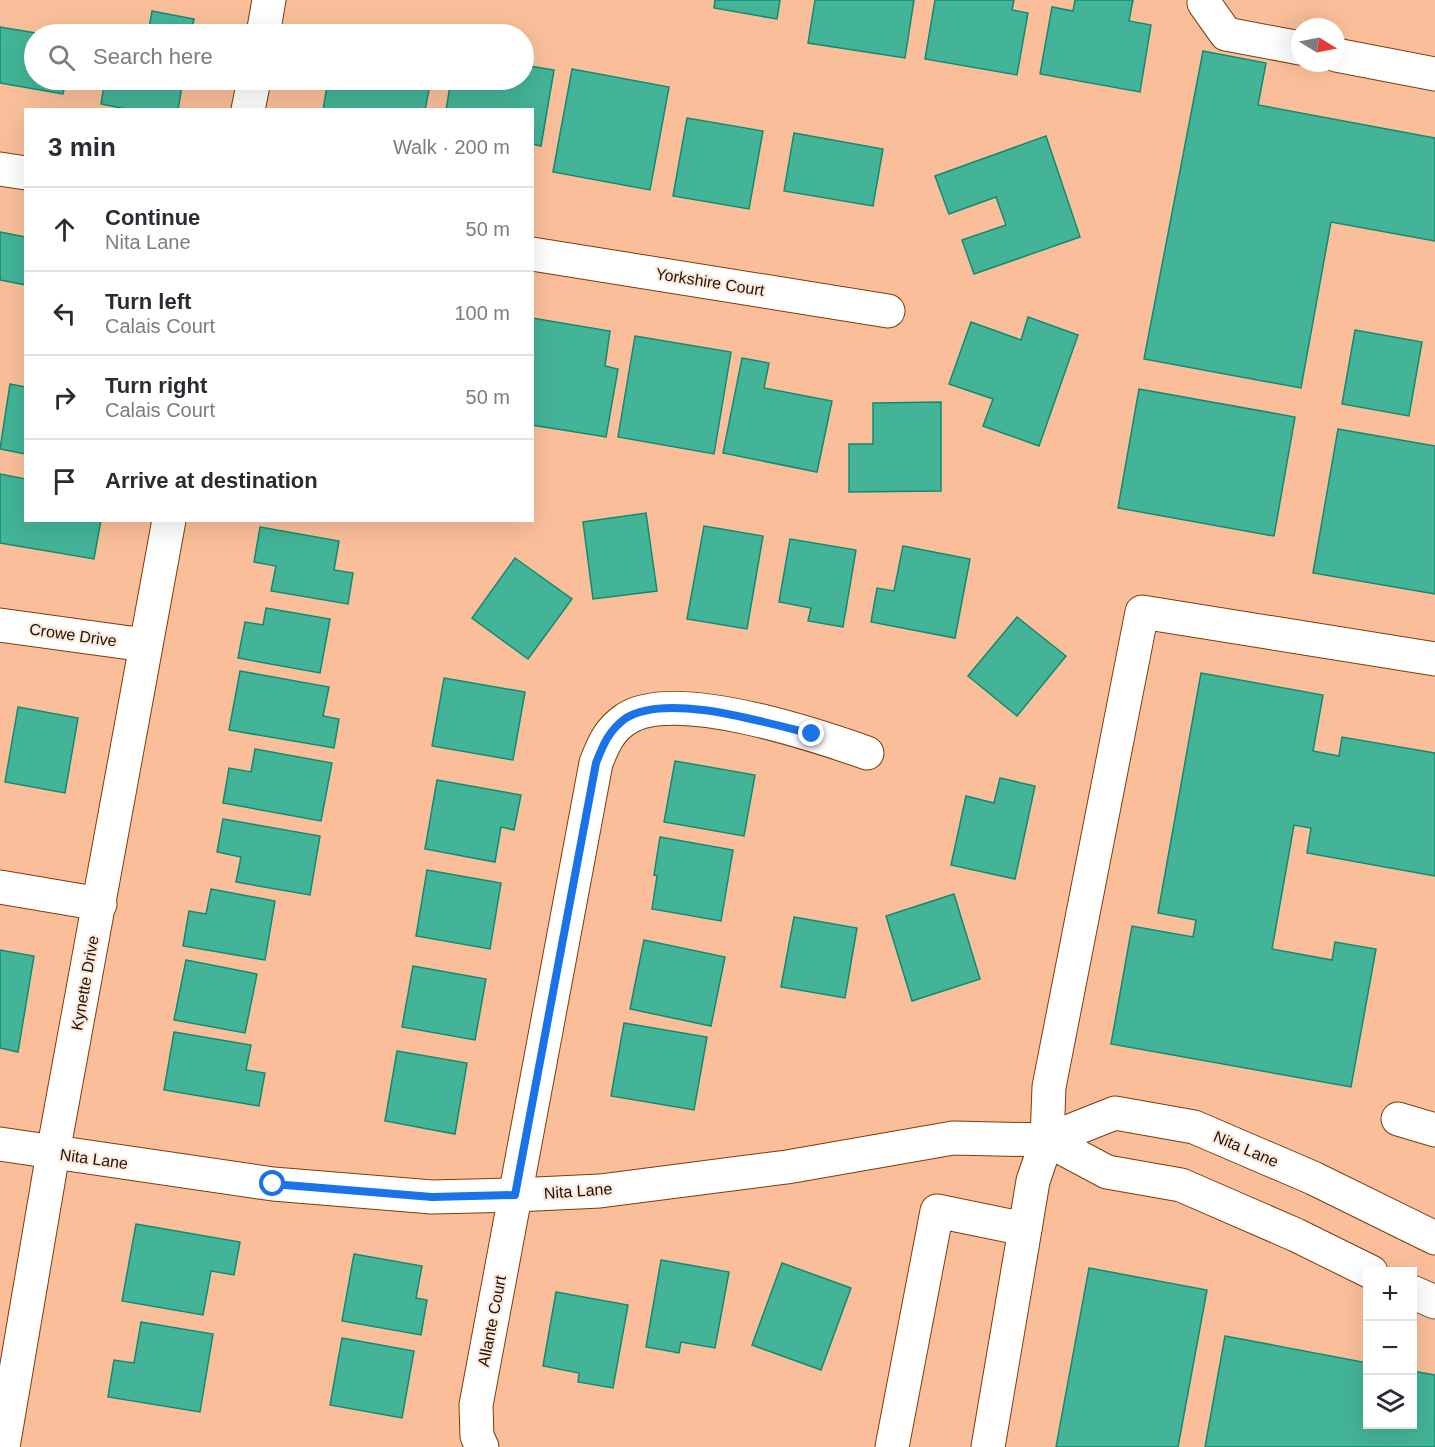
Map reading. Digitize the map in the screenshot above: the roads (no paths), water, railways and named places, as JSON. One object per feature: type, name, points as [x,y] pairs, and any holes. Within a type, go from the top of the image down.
[{"type":"street","points":[[265,24],[269,0]]},
{"type":"street","points":[[1204,0],[1226,34],[1291,46]]},
{"type":"street","points":[[1345,57],[1435,74]]},
{"type":"street","points":[[248,108],[252,90]]},
{"type":"street","points":[[0,169],[24,173]]},
{"type":"street","name":"Yorkshire Court","points":[[534,254],[888,311]]},
{"type":"street","name":"Kynette Drive","points":[[3,1447],[53,1153],[169,522]]},
{"type":"street","points":[[988,1447],[1033,1181],[1047,1140],[1049,1087],[1142,612],[1435,658]]},
{"type":"street","name":"Crowe Drive","points":[[0,625],[145,645]]},
{"type":"street","name":"Allante Court","points":[[482,1447],[477,1436],[476,1405],[596,763],[607,736],[627,718],[657,708],[706,710],[812,734],[867,753]]},
{"type":"street","points":[[0,886],[99,904]]},
{"type":"street","name":"Nita Lane","points":[[0,1144],[273,1184],[432,1197],[515,1195],[600,1191],[787,1167],[953,1138],[1047,1140],[1115,1113],[1194,1127],[1313,1178],[1435,1238]]},
{"type":"street","points":[[1398,1119],[1435,1130]]},
{"type":"street","name":"Nita Lane","points":[[1047,1140],[1107,1172],[1181,1185],[1296,1234],[1363,1268]]},
{"type":"street","points":[[892,1447],[937,1211],[1025,1229]]},
{"type":"street","points":[[1417,1294],[1435,1302]]}]
